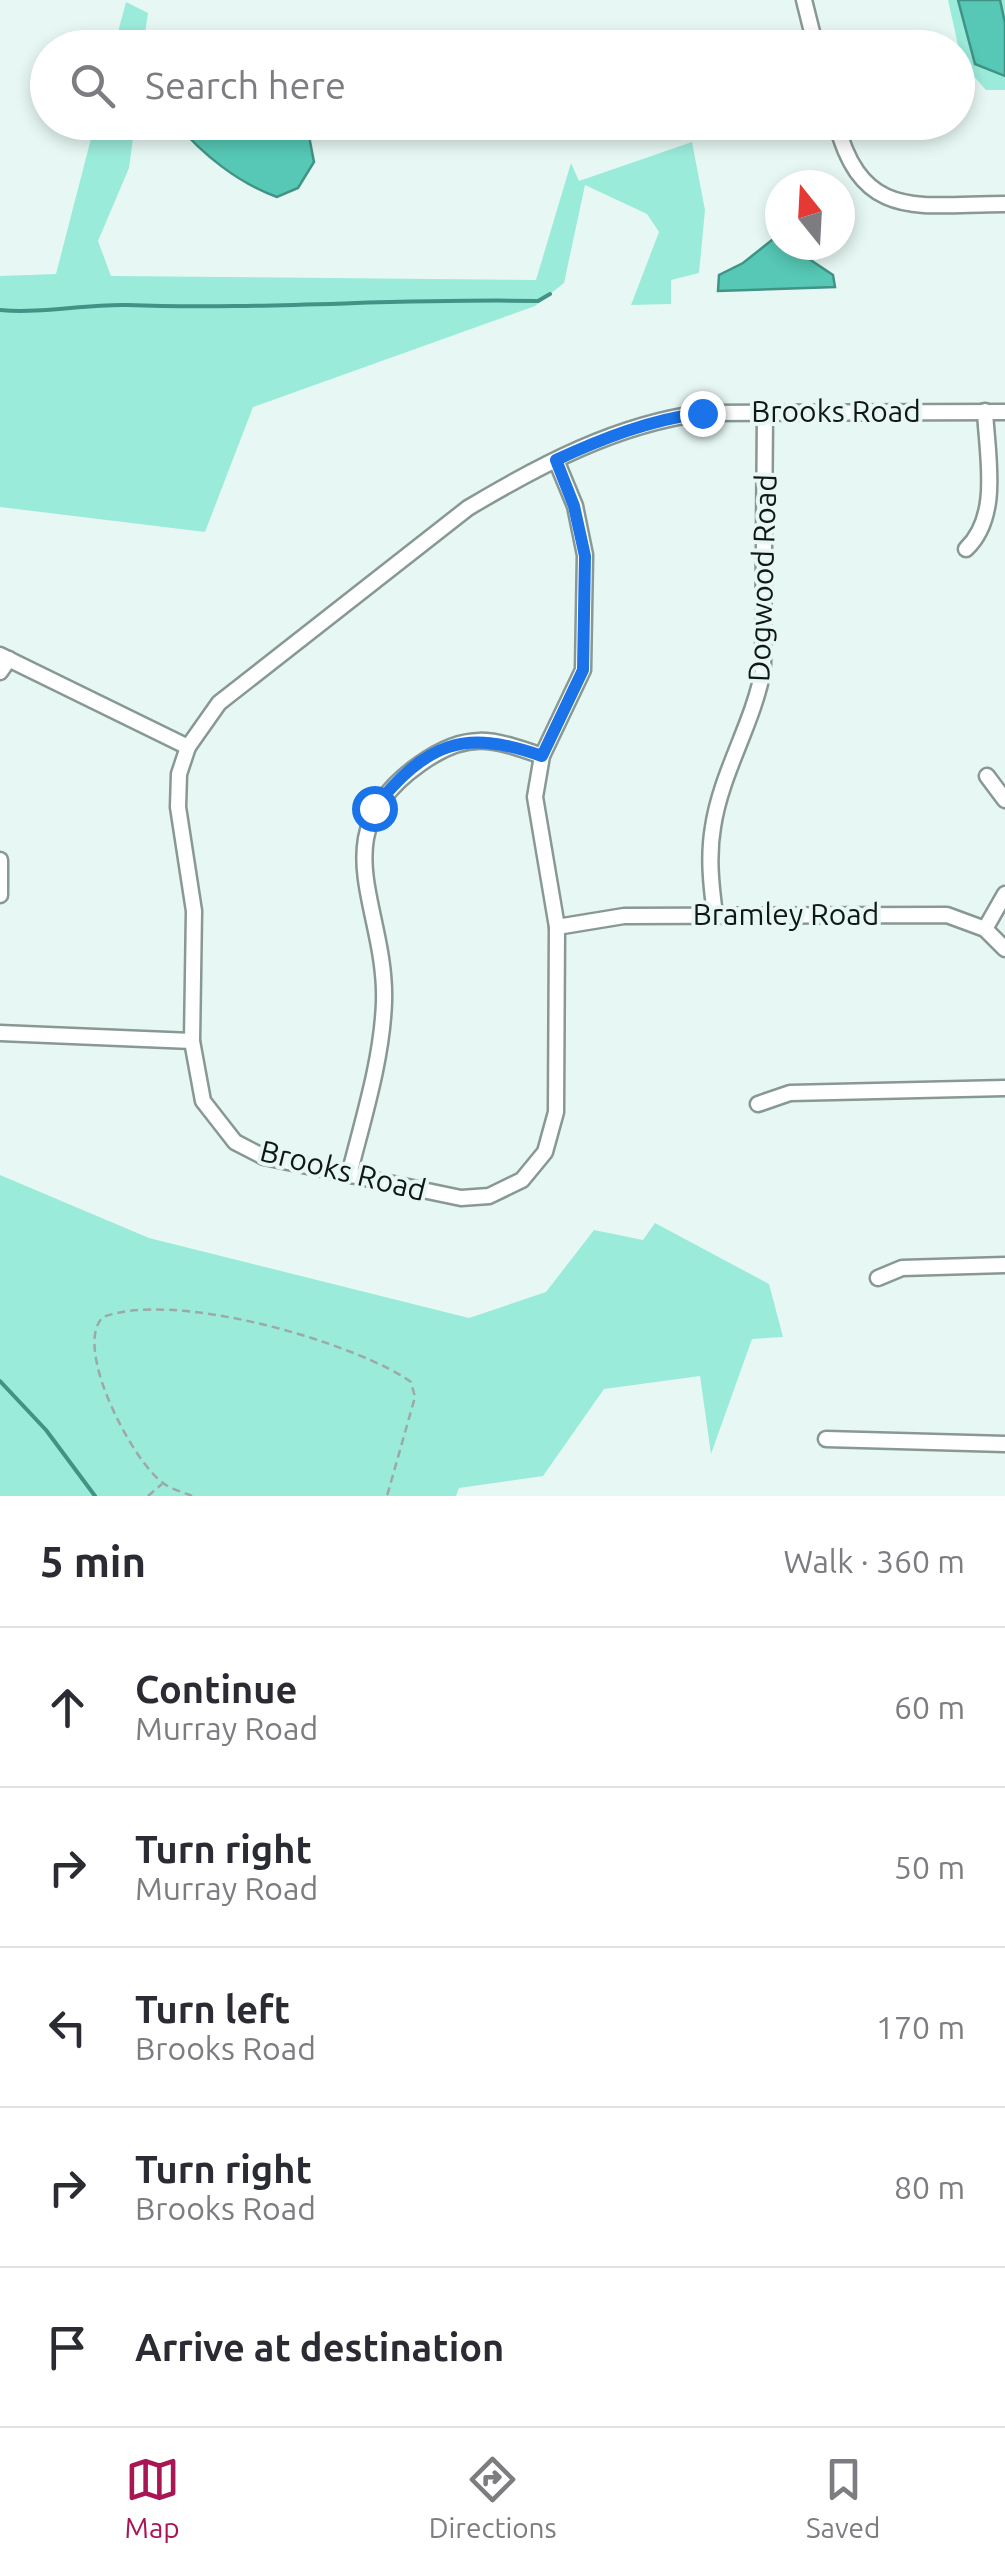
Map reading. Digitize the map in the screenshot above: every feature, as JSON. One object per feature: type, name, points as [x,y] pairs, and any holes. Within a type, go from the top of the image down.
[{"type":"street","points":[[804,0],[812,30]]},
{"type":"street","points":[[841,140],[845,157],[861,182],[886,198],[914,204],[1005,204]]},
{"type":"street","points":[[966,549],[981,534],[988,500],[985,411]]},
{"type":"street","name":"Brooks Road","points":[[556,460],[574,506],[585,556],[583,670],[542,756],[534,815],[556,927],[556,1112],[551,1140],[531,1171],[501,1192],[461,1198],[264,1158],[235,1142],[204,1101],[192,1040],[194,911],[178,808],[179,774],[188,747],[220,703],[468,508],[556,460],[599,440],[667,418],[766,413],[1005,412]]},
{"type":"street","name":"Dogwood Road","points":[[715,914],[710,878],[713,826],[756,711],[764,670],[766,413]]},
{"type":"street","points":[[3,662],[188,747]]},
{"type":"street","points":[[349,1175],[384,1004],[382,965],[363,868],[366,828],[374,808],[405,774],[459,741],[511,745],[542,756]]},
{"type":"street","points":[[987,776],[1005,800]]},
{"type":"street","points":[[0,860],[0,895]]},
{"type":"street","points":[[1005,894],[986,928],[1005,949]]},
{"type":"street","name":"Bramley Road","points":[[556,927],[624,916],[715,914],[947,915],[986,928]]},
{"type":"street","points":[[0,1033],[192,1040]]},
{"type":"street","points":[[758,1104],[790,1092],[1005,1088]]},
{"type":"street","points":[[878,1278],[902,1268],[1005,1265]]},
{"type":"street","points":[[826,1439],[1005,1444]]},
{"type":"path","points":[[192,1496],[162,1483],[123,1428],[102,1382],[93,1331],[97,1322],[113,1314],[184,1309],[341,1348],[402,1376],[410,1382],[415,1397],[386,1496]]},
{"type":"path","points":[[148,1496],[162,1483]]},
{"type":"shaded area","points":[[948,0],[1005,0],[1005,90],[986,90],[975,78],[975,30],[955,30]]},
{"type":"shaded area","points":[[958,0],[1000,0],[1005,23],[1005,76],[975,64],[975,30],[966,30]]},
{"type":"shaded area","points":[[126,2],[148,13],[146,30],[119,30]]},
{"type":"shaded area","points":[[91,140],[133,140],[129,168],[98,241],[111,276],[536,280],[571,163],[579,181],[692,142],[705,210],[699,273],[671,280],[671,304],[631,305],[659,232],[647,214],[585,185],[564,283],[535,306],[253,407],[205,532],[0,507],[0,276],[56,274]]},
{"type":"shaded area","points":[[192,140],[310,140],[314,162],[298,188],[277,197],[248,184]]},
{"type":"shaded area","points":[[765,246],[765,260],[810,260],[833,275],[835,287],[718,291],[719,275]]},
{"type":"shaded area","points":[[0,1175],[149,1238],[469,1318],[546,1292],[594,1230],[643,1240],[655,1223],[769,1284],[783,1337],[752,1339],[711,1454],[700,1376],[604,1389],[543,1476],[459,1488],[456,1496],[0,1496]]},
{"type":"waterway","points":[[0,310],[111,305],[538,301],[550,294]]},
{"type":"waterway","points":[[0,1381],[46,1430],[95,1496]]},
{"type":"route","points":[[374,808],[405,774],[440,749],[459,741],[511,745],[542,756],[583,670],[585,556],[574,506],[556,460],[599,440],[667,418],[702,413]]}]
